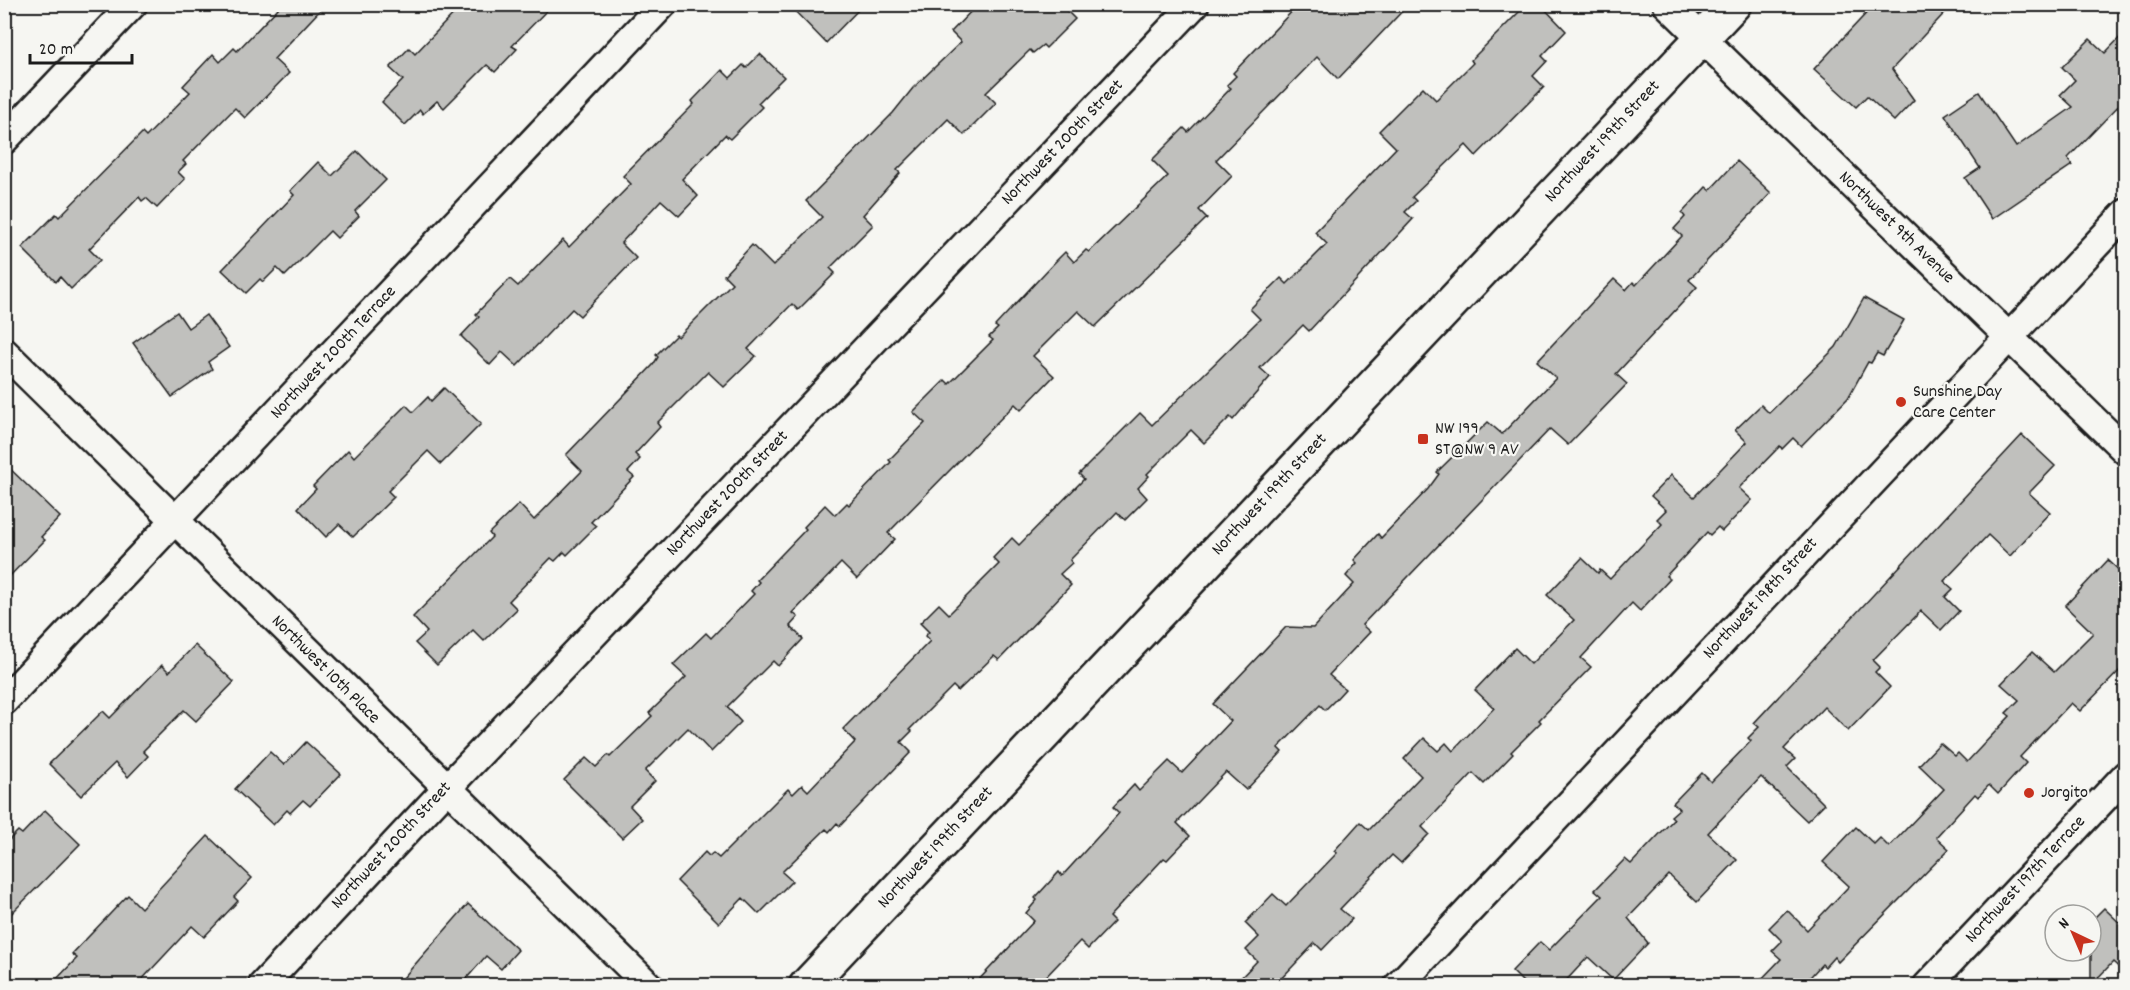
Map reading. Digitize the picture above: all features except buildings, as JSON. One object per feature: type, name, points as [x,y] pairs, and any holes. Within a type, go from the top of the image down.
[{"type":"main road","name":"Northwest 199th Street","points":[[806,986],[1734,4]]},
{"type":"street","points":[[4,140],[133,4]]},
{"type":"street","name":"Northwest 200th Terrace","points":[[4,701],[663,4]]},
{"type":"street","name":"Northwest 200th Street","points":[[262,986],[446,789],[1196,4]]},
{"type":"street","name":"Northwest 9th Avenue","points":[[1667,4],[2126,451]]},
{"type":"street","name":"Northwest 198th Street","points":[[1398,986],[2126,213]]},
{"type":"street","name":"Northwest 10th Place","points":[[4,352],[446,789],[649,986]]},
{"type":"street","name":"Northwest 197th Terrace","points":[[1927,986],[2126,775]]},
{"type":"place","name":"Sunshine Day Care Center","points":[[1901,402]]},
{"type":"place","name":"NW 199 ST@NW 9 AV","points":[[1423,439]]},
{"type":"place","name":"Jorgito","points":[[2029,793]]}]
